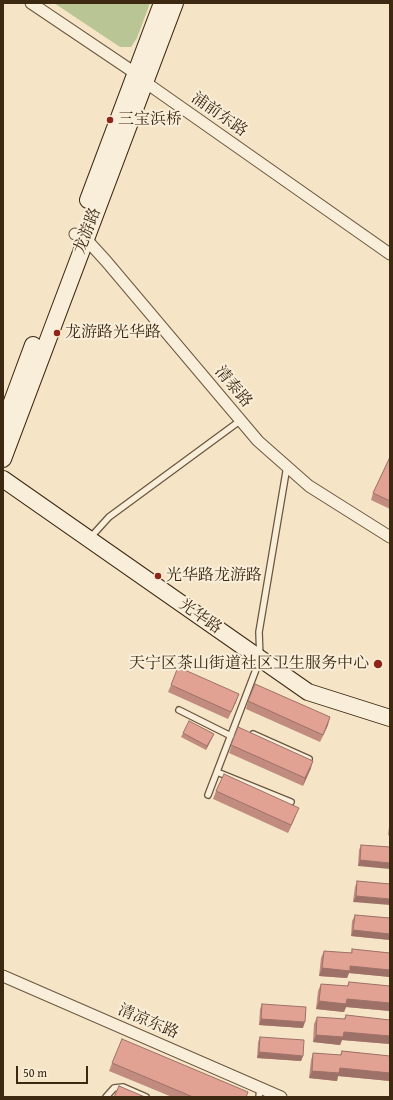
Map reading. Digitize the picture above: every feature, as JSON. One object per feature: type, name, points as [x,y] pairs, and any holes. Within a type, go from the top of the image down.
[{"type":"main road","name":"龙游路","points":[[140,78],[162,3]]},
{"type":"main road","name":"龙游路","points":[[3,426],[80,236],[140,78],[175,3]]},
{"type":"main road","name":"龙游路","points":[[3,459],[80,236]]},
{"type":"main road","name":"光华路","points":[[3,479],[308,692],[390,718]]},
{"type":"street","name":"浦前东路","points":[[31,3],[390,254]]},
{"type":"street","name":"清泰路","points":[[80,236],[258,441],[309,486],[390,537]]},
{"type":"street","name":"清凉东路","points":[[3,976],[260,1092],[281,1097]]},
{"type":"lane","points":[[89,539],[109,517],[241,420]]},
{"type":"lane","points":[[208,796],[260,659],[259,632],[287,466]]},
{"type":"lane","points":[[237,698],[244,701]]},
{"type":"lane","points":[[180,710],[231,736]]},
{"type":"lane","points":[[234,726],[241,729]]},
{"type":"lane","points":[[248,732],[310,759]]},
{"type":"lane","points":[[217,772],[292,802]]},
{"type":"lane","points":[[106,1097],[114,1088],[123,1087],[146,1097]]},
{"type":"green space","points":[[54,3],[150,3],[137,38],[131,47],[120,47]]},
{"type":"building","points":[[390,457],[390,501],[373,493]]},
{"type":"building","points":[[178,667],[239,694],[231,712],[171,685]]},
{"type":"building","points":[[255,684],[330,717],[323,735],[248,701]]},
{"type":"building","points":[[189,721],[214,734],[207,746],[183,733]]},
{"type":"building","points":[[238,727],[313,761],[305,778],[231,745]]},
{"type":"building","points":[[224,774],[299,808],[291,825],[216,791]]},
{"type":"building","points":[[361,845],[390,847],[390,863],[360,860]]},
{"type":"building","points":[[357,881],[390,884],[390,899],[356,896]]},
{"type":"building","points":[[355,915],[390,918],[390,934],[353,930]]},
{"type":"building","points":[[352,949],[390,953],[390,970],[350,966],[350,971],[322,968],[324,951],[352,953]]},
{"type":"building","points":[[349,982],[390,986],[390,1003],[347,999],[346,1004],[319,1001],[321,984],[348,986]]},
{"type":"building","points":[[262,1004],[306,1007],[305,1022],[261,1019]]},
{"type":"building","points":[[346,1015],[390,1020],[390,1036],[344,1032],[343,1037],[316,1035],[317,1017],[345,1019]]},
{"type":"building","points":[[260,1037],[304,1040],[303,1056],[259,1052]]},
{"type":"building","points":[[122,1039],[248,1092],[246,1097],[193,1097],[112,1063]]},
{"type":"building","points":[[342,1051],[390,1056],[390,1073],[340,1068],[339,1073],[312,1071],[313,1053],[341,1055]]},
{"type":"building","points":[[119,1086],[145,1097],[114,1097]]},
{"type":"place","name":"三宝浜桥","points":[[110,120]]},
{"type":"place","name":"龙游路光华路","points":[[57,333]]},
{"type":"place","name":"光华路龙游路","points":[[158,576]]},
{"type":"place","name":"天宁区茶山街道社区卫生服务中心","points":[[378,664]]}]
